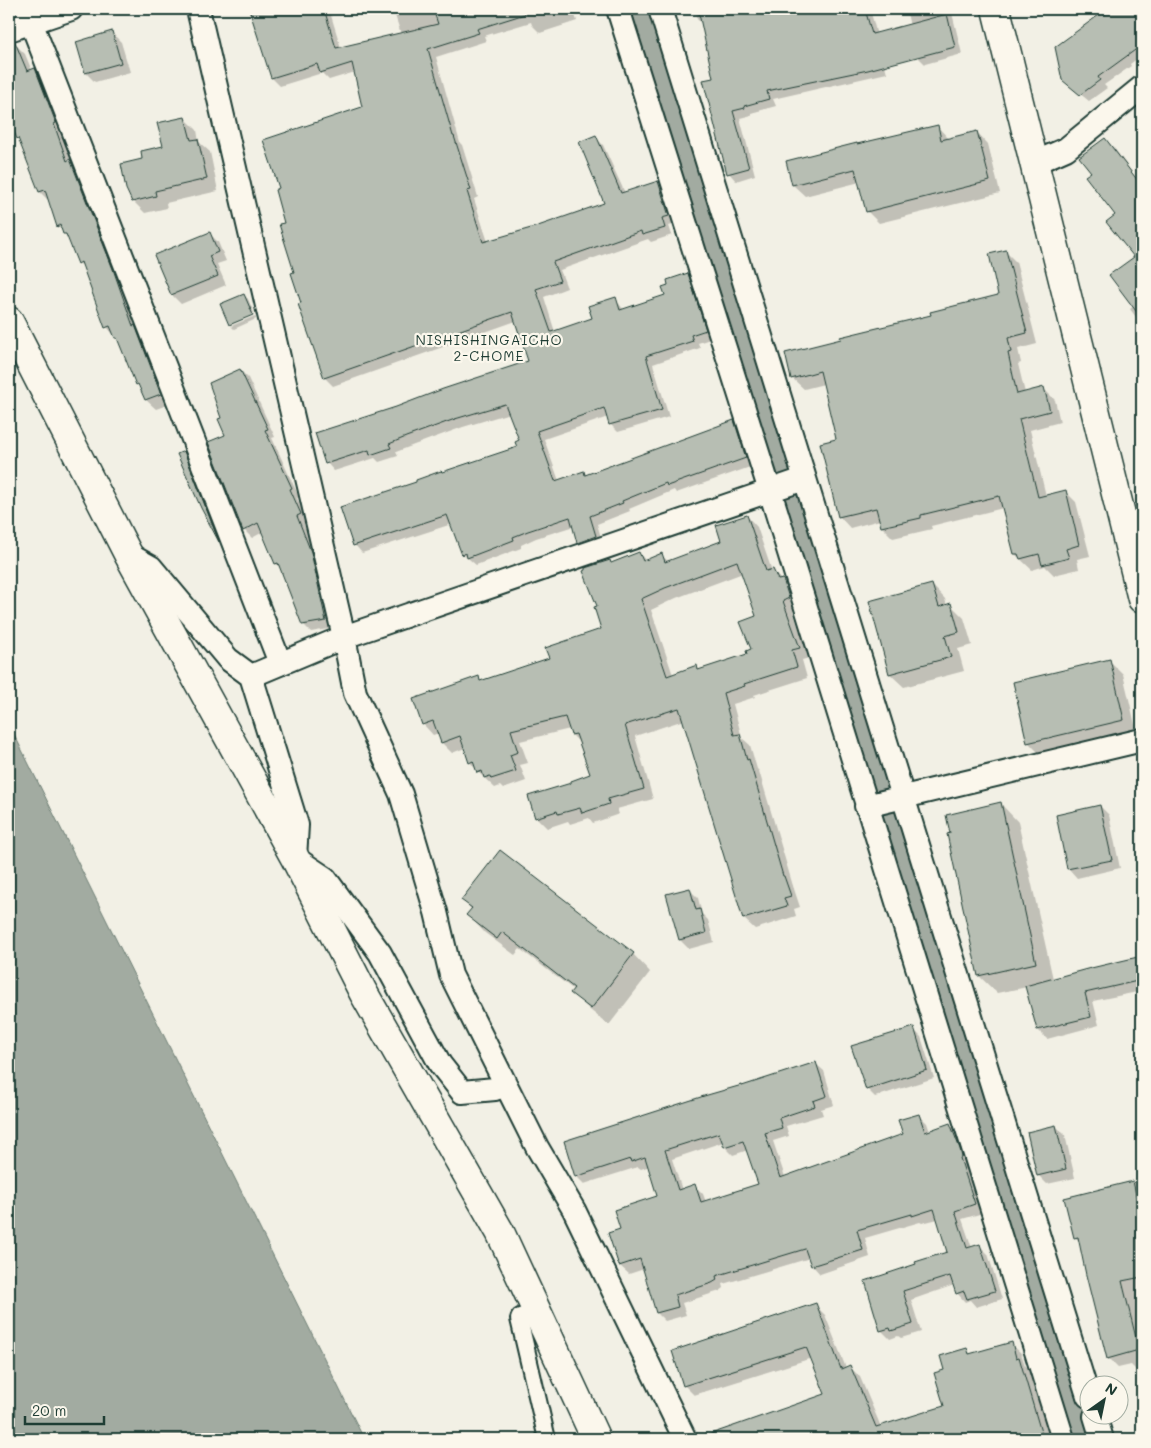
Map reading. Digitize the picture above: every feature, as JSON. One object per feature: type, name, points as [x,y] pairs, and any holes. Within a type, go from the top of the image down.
[{"type":"street","points":[[9,30],[29,15],[71,9]]},
{"type":"street","points":[[198,9],[344,637],[355,693],[400,794],[436,912],[451,975],[536,1147],[574,1210],[685,1439]]},
{"type":"street","points":[[618,9],[772,490],[883,801],[1081,1376]]},
{"type":"street","points":[[660,9],[800,481],[883,801],[1063,1439]]},
{"type":"street","points":[[996,9],[1142,599]]},
{"type":"street","points":[[29,15],[280,663]]},
{"type":"street","points":[[1034,163],[1066,149],[1142,87]]},
{"type":"street","points":[[9,321],[128,554],[296,858],[363,992],[500,1232],[596,1439]]},
{"type":"street","points":[[251,676],[344,637],[800,481]]},
{"type":"street","points":[[128,554],[151,567],[228,659],[251,676],[297,825],[296,858]]},
{"type":"street","points":[[883,801],[1142,740]]},
{"type":"street","points":[[296,858],[325,878],[380,953],[440,1064],[462,1092],[495,1089],[506,1085]]},
{"type":"street","points":[[537,1311],[518,1319],[547,1439]]},
{"type":"street","points":[[1098,1426],[1102,1439]]},
{"type":"shaded area","points":[[9,724],[329,1368],[364,1439],[9,1439]]},
{"type":"building","points":[[249,9],[324,9],[336,48],[438,24],[434,12],[448,9],[525,9],[525,14],[477,29],[479,33],[428,49],[471,190],[467,191],[483,242],[538,226],[604,203],[579,142],[596,135],[621,193],[658,181],[669,216],[662,218],[665,228],[642,235],[641,231],[553,262],[560,281],[536,289],[551,332],[592,318],[588,306],[616,297],[620,310],[665,295],[662,287],[668,285],[667,280],[688,273],[706,330],[691,335],[693,341],[646,356],[662,410],[609,425],[604,408],[537,431],[555,481],[584,471],[585,475],[734,420],[746,458],[667,486],[666,483],[590,516],[596,536],[577,543],[570,517],[528,531],[513,537],[514,540],[467,558],[466,553],[462,555],[447,515],[353,546],[340,507],[416,482],[416,480],[441,471],[517,447],[515,442],[519,440],[505,404],[455,419],[406,437],[389,444],[391,448],[370,455],[369,450],[325,464],[315,433],[528,361],[512,312],[324,378],[298,304],[301,303],[291,273],[294,272],[279,224],[284,223],[275,190],[279,188],[263,140],[362,107],[352,63],[320,73],[317,64],[271,78]]},
{"type":"building","points":[[698,9],[865,9],[872,34],[947,14],[955,47],[868,70],[767,91],[769,99],[733,111],[749,168],[727,174],[703,80],[713,78]]},
{"type":"building","points":[[1113,9],[1142,9],[1142,45],[1098,77],[1100,80],[1080,95],[1062,80],[1055,47],[1103,12],[1105,14]]},
{"type":"building","points":[[112,31],[121,63],[85,73],[76,42]]},
{"type":"building","points":[[15,42],[27,71],[35,68],[56,123],[54,124],[67,161],[70,159],[133,326],[135,325],[161,394],[145,400],[138,384],[136,385],[117,338],[115,338],[110,326],[105,328],[81,262],[78,264],[66,234],[63,234],[60,225],[57,227],[45,190],[39,192],[17,139],[9,119],[9,43]]},
{"type":"building","points":[[185,117],[191,140],[198,139],[207,179],[155,191],[156,196],[132,202],[126,189],[121,164],[142,159],[141,151],[163,146],[157,123]]},
{"type":"building","points":[[938,125],[941,140],[977,131],[990,181],[866,212],[855,169],[792,185],[786,161]]},
{"type":"building","points":[[1105,138],[1142,186],[1142,319],[1109,275],[1134,257],[1106,222],[1115,215],[1085,176],[1091,172],[1079,157]]},
{"type":"building","points":[[210,232],[218,252],[209,256],[218,276],[171,295],[154,255]]},
{"type":"building","points":[[1006,250],[1027,333],[1008,338],[1011,352],[1008,353],[1017,394],[1044,387],[1050,411],[1019,419],[1038,497],[1066,490],[1079,545],[1066,549],[1069,558],[1042,565],[1039,554],[1020,559],[1018,554],[1014,554],[999,496],[881,527],[876,508],[838,517],[820,443],[836,439],[820,371],[791,379],[785,353],[841,339],[840,337],[931,315],[930,312],[998,295],[989,254]]},
{"type":"building","points":[[244,294],[253,315],[229,325],[220,304]]},
{"type":"building","points":[[240,369],[268,429],[265,430],[292,488],[290,489],[301,514],[297,516],[311,552],[326,621],[302,625],[278,563],[275,564],[258,523],[243,531],[208,442],[225,435],[218,419],[221,418],[209,383]]},
{"type":"building","points":[[184,451],[219,542],[201,508],[177,454]]},
{"type":"building","points":[[747,515],[766,571],[773,569],[778,580],[783,579],[789,598],[783,601],[800,648],[792,650],[797,667],[744,684],[745,686],[723,693],[734,735],[740,734],[747,760],[749,759],[783,876],[791,896],[784,898],[787,906],[743,919],[679,708],[625,725],[644,789],[608,799],[609,804],[582,813],[580,808],[558,814],[557,811],[535,818],[528,796],[571,783],[571,781],[590,774],[576,734],[571,735],[565,717],[511,730],[518,752],[510,755],[516,771],[491,779],[490,776],[484,778],[482,771],[477,773],[473,761],[469,763],[460,736],[441,743],[433,721],[422,725],[413,699],[479,676],[480,681],[549,658],[545,648],[601,629],[594,607],[597,606],[583,571],[585,568],[610,560],[611,563],[639,552],[643,561],[662,553],[665,562],[721,541],[716,525]],"holes":[[[737,561],[756,616],[740,622],[751,649],[746,651],[747,654],[698,670],[697,665],[667,676],[641,599]]]},
{"type":"building","points":[[932,584],[939,607],[951,603],[959,632],[945,636],[951,657],[889,674],[869,601]]},
{"type":"building","points":[[1110,659],[1124,720],[1027,743],[1013,682]]},
{"type":"building","points":[[1001,802],[1036,963],[978,976],[947,834],[950,833],[946,815]]},
{"type":"building","points":[[1100,805],[1112,860],[1067,869],[1056,815]]},
{"type":"building","points":[[500,850],[634,953],[591,1009],[570,993],[574,988],[502,932],[497,939],[466,915],[472,908],[461,900]]},
{"type":"building","points":[[690,888],[696,910],[700,909],[706,933],[679,940],[666,894]]},
{"type":"building","points":[[1142,956],[1142,980],[1085,993],[1091,1017],[1037,1030],[1025,986]]},
{"type":"building","points":[[914,1027],[927,1070],[866,1090],[851,1046]]},
{"type":"building","points":[[816,1062],[827,1096],[813,1101],[815,1106],[779,1118],[782,1128],[765,1133],[780,1178],[903,1134],[898,1120],[919,1114],[925,1132],[950,1123],[960,1149],[962,1157],[960,1158],[975,1204],[955,1211],[967,1248],[980,1244],[995,1291],[967,1299],[964,1291],[956,1294],[950,1276],[903,1291],[913,1324],[891,1331],[890,1328],[880,1331],[865,1281],[947,1252],[934,1209],[857,1230],[863,1250],[811,1266],[805,1249],[716,1276],[717,1280],[712,1283],[675,1295],[678,1307],[656,1313],[640,1259],[619,1266],[608,1233],[620,1229],[614,1210],[657,1196],[645,1157],[631,1162],[630,1159],[575,1177],[564,1141],[704,1096]],"holes":[[[719,1133],[724,1147],[743,1141],[758,1184],[701,1202],[695,1184],[678,1190],[665,1150]]]},
{"type":"building","points":[[1056,1125],[1066,1169],[1037,1176],[1027,1132]]},
{"type":"building","points":[[1133,1181],[1142,1223],[1142,1277],[1122,1281],[1139,1350],[1107,1359],[1078,1237],[1074,1238],[1064,1198]]},
{"type":"building","points":[[816,1303],[841,1369],[850,1365],[876,1427],[944,1406],[934,1373],[944,1370],[940,1356],[967,1348],[969,1354],[1012,1342],[1016,1358],[1019,1357],[1043,1439],[705,1439],[705,1436],[825,1394],[806,1347],[683,1386],[672,1351]]},
{"type":"waterway","points":[[637,9],[1080,1439]]},
{"type":"district","name":"NISHISHINGAICHO 2-CHOME","points":[[489,348]]}]
